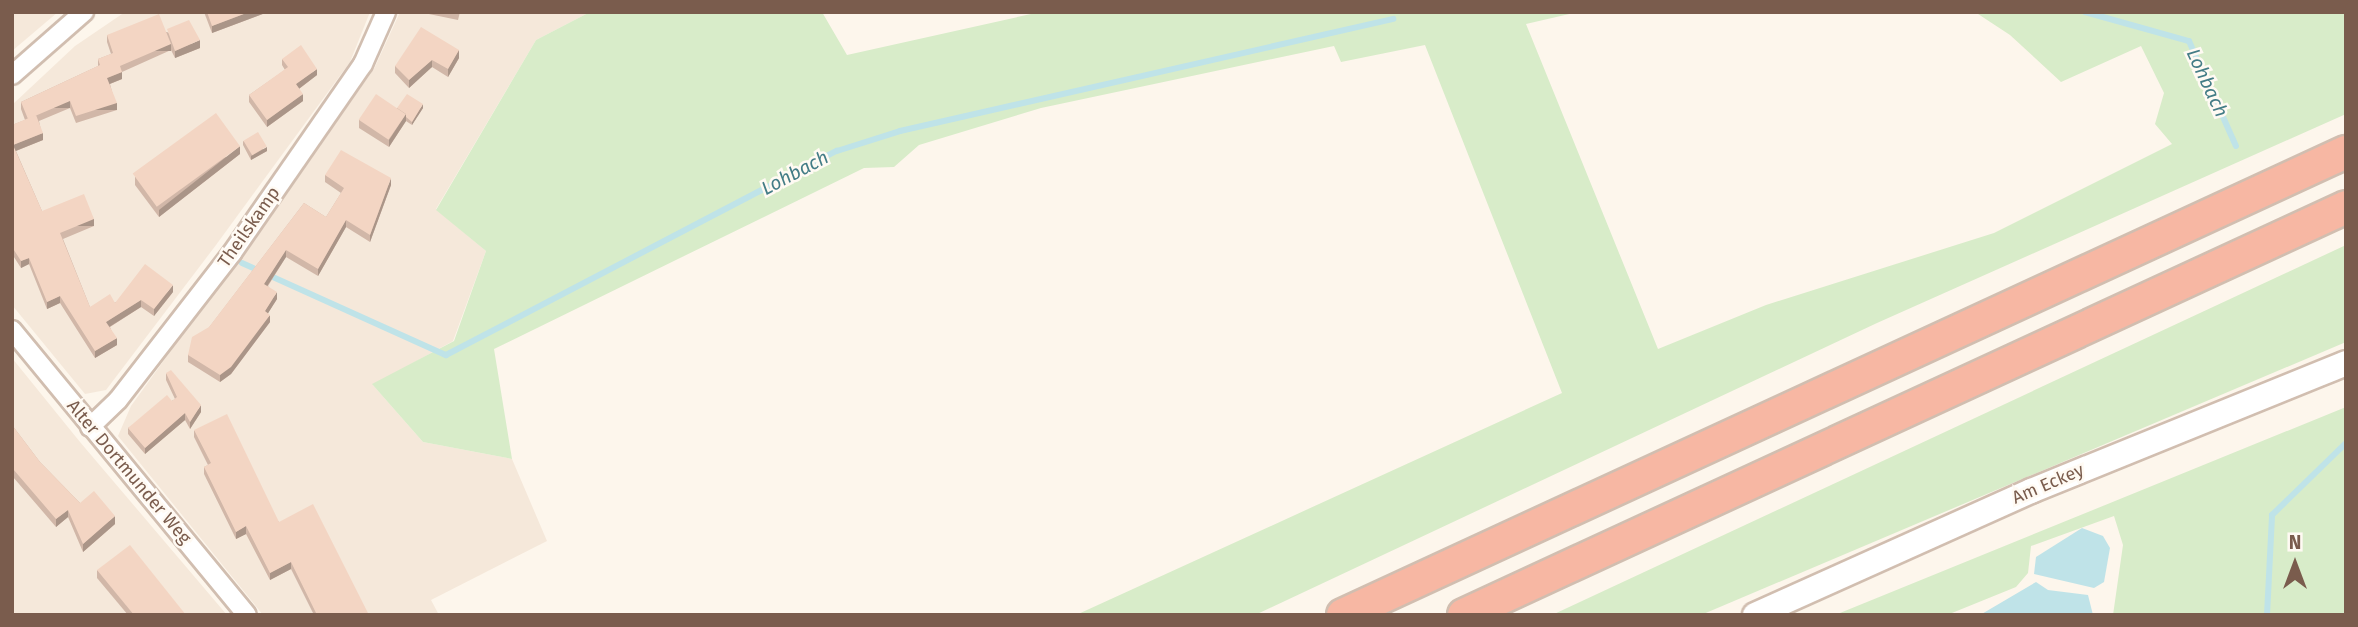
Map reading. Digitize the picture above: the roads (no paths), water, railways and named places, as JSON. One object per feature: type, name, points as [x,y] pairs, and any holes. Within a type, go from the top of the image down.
[{"type":"highway","points":[[1343,615],[2346,152]]},
{"type":"highway","points":[[1464,615],[2346,207]]},
{"type":"street","points":[[12,75],[84,12]]},
{"type":"street","name":"Theilskamp","points":[[90,426],[118,400],[232,253],[363,64],[386,12]]},
{"type":"street","name":"Alter Dortmunder Weg","points":[[12,330],[247,615]]},
{"type":"street","name":"Am Eckey","points":[[1755,615],[2031,491],[2346,363]]},
{"type":"water","points":[[2082,528],[2103,536],[2110,548],[2104,582],[2094,588],[2034,574],[2036,557]]},
{"type":"water","points":[[2036,582],[2048,590],[2088,595],[2093,615],[1980,615]]},
{"type":"waterway","name":"Lohbach","points":[[2085,12],[2189,41],[2236,146]]},
{"type":"waterway","name":"Lohbach","points":[[242,263],[446,355],[837,151],[900,131],[1393,19]]},
{"type":"waterway","name":"Lohbach","points":[[2267,615],[2272,515],[2346,443]]}]
